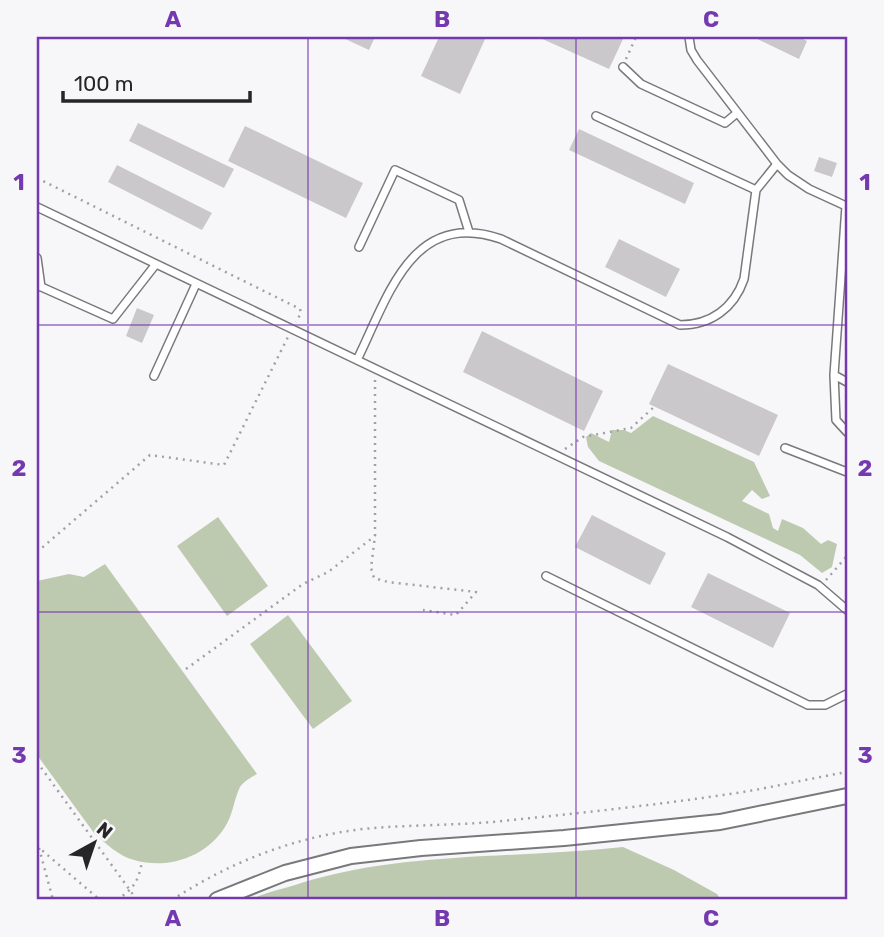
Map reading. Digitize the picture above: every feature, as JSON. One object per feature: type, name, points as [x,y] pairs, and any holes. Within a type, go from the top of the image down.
[{"type":"street","points":[[217,900],[285,873],[351,856],[720,822],[847,796]]},
{"type":"lane","points":[[689,37],[691,50],[697,61],[777,164],[798,183],[847,205],[844,299],[834,375],[836,420],[847,432]]},
{"type":"lane","points":[[623,67],[641,84],[724,123],[737,113]]},
{"type":"lane","points":[[596,116],[756,190]]},
{"type":"lane","points":[[357,360],[396,281],[409,261],[432,240],[457,232],[485,234],[501,239],[680,325],[695,325],[710,320],[721,313],[739,293],[744,279],[756,190],[777,164]]},
{"type":"lane","points":[[359,247],[395,170],[459,200],[469,232]]},
{"type":"lane","points":[[37,207],[727,537],[820,587],[847,610]]},
{"type":"lane","points":[[37,258],[39,286],[113,319],[156,264]]},
{"type":"lane","points":[[154,376],[196,284]]},
{"type":"lane","points":[[834,375],[847,382]]},
{"type":"lane","points":[[785,448],[847,472]]},
{"type":"lane","points":[[545,576],[808,705],[825,705],[847,694]]},
{"type":"path","points":[[623,67],[636,37]]},
{"type":"path","points":[[37,178],[300,309],[301,313],[224,465],[150,455],[37,552]]},
{"type":"path","points":[[375,369],[375,536],[371,568],[374,578],[476,592],[456,615],[423,610]]},
{"type":"path","points":[[555,455],[583,437],[631,428],[654,407]]},
{"type":"path","points":[[186,669],[303,584],[328,572],[375,536]]},
{"type":"path","points":[[820,587],[847,556]]},
{"type":"path","points":[[37,762],[137,900]]},
{"type":"path","points":[[172,900],[205,878],[302,839],[363,829],[496,822],[644,805],[743,792],[847,772]]},
{"type":"path","points":[[38,846],[53,900]]},
{"type":"path","points":[[38,846],[100,900]]},
{"type":"path","points":[[117,900],[138,880],[142,862]]},
{"type":"green space","points":[[653,416],[754,462],[770,496],[762,499],[752,490],[742,501],[769,514],[773,528],[778,531],[782,519],[803,528],[821,544],[828,540],[837,544],[832,567],[822,573],[800,555],[599,461],[588,447],[586,437],[591,433],[609,442],[612,430],[631,433]]},
{"type":"green space","points":[[218,517],[268,586],[227,616],[177,546]]},
{"type":"green space","points":[[105,564],[257,774],[240,787],[228,822],[217,837],[197,853],[173,862],[147,863],[134,860],[108,845],[94,833],[37,755],[37,581],[69,574],[84,577]]},
{"type":"green space","points":[[288,615],[352,701],[313,729],[250,644]]},
{"type":"green space","points":[[623,847],[674,870],[717,894],[721,900],[250,900],[301,883],[380,866]]},
{"type":"building","points":[[341,37],[375,37],[369,50]]},
{"type":"building","points":[[439,37],[486,37],[460,94],[421,76]]},
{"type":"building","points":[[538,37],[624,37],[609,69]]},
{"type":"building","points":[[753,37],[799,37],[807,41],[799,59]]},
{"type":"building","points":[[138,123],[234,169],[224,188],[129,141]]},
{"type":"building","points":[[245,126],[363,183],[346,218],[228,161]]},
{"type":"building","points":[[579,129],[694,183],[685,204],[569,150]]},
{"type":"building","points":[[819,157],[837,163],[832,177],[814,171]]},
{"type":"building","points":[[117,165],[212,213],[202,230],[108,182]]},
{"type":"building","points":[[619,239],[680,269],[666,297],[605,267]]},
{"type":"building","points":[[137,308],[154,315],[142,343],[126,336]]},
{"type":"building","points":[[482,331],[603,391],[584,431],[463,372]]},
{"type":"building","points":[[668,364],[778,415],[759,456],[649,404]]},
{"type":"building","points":[[592,515],[666,553],[650,585],[575,547]]},
{"type":"building","points":[[708,573],[790,613],[773,648],[691,607]]}]
